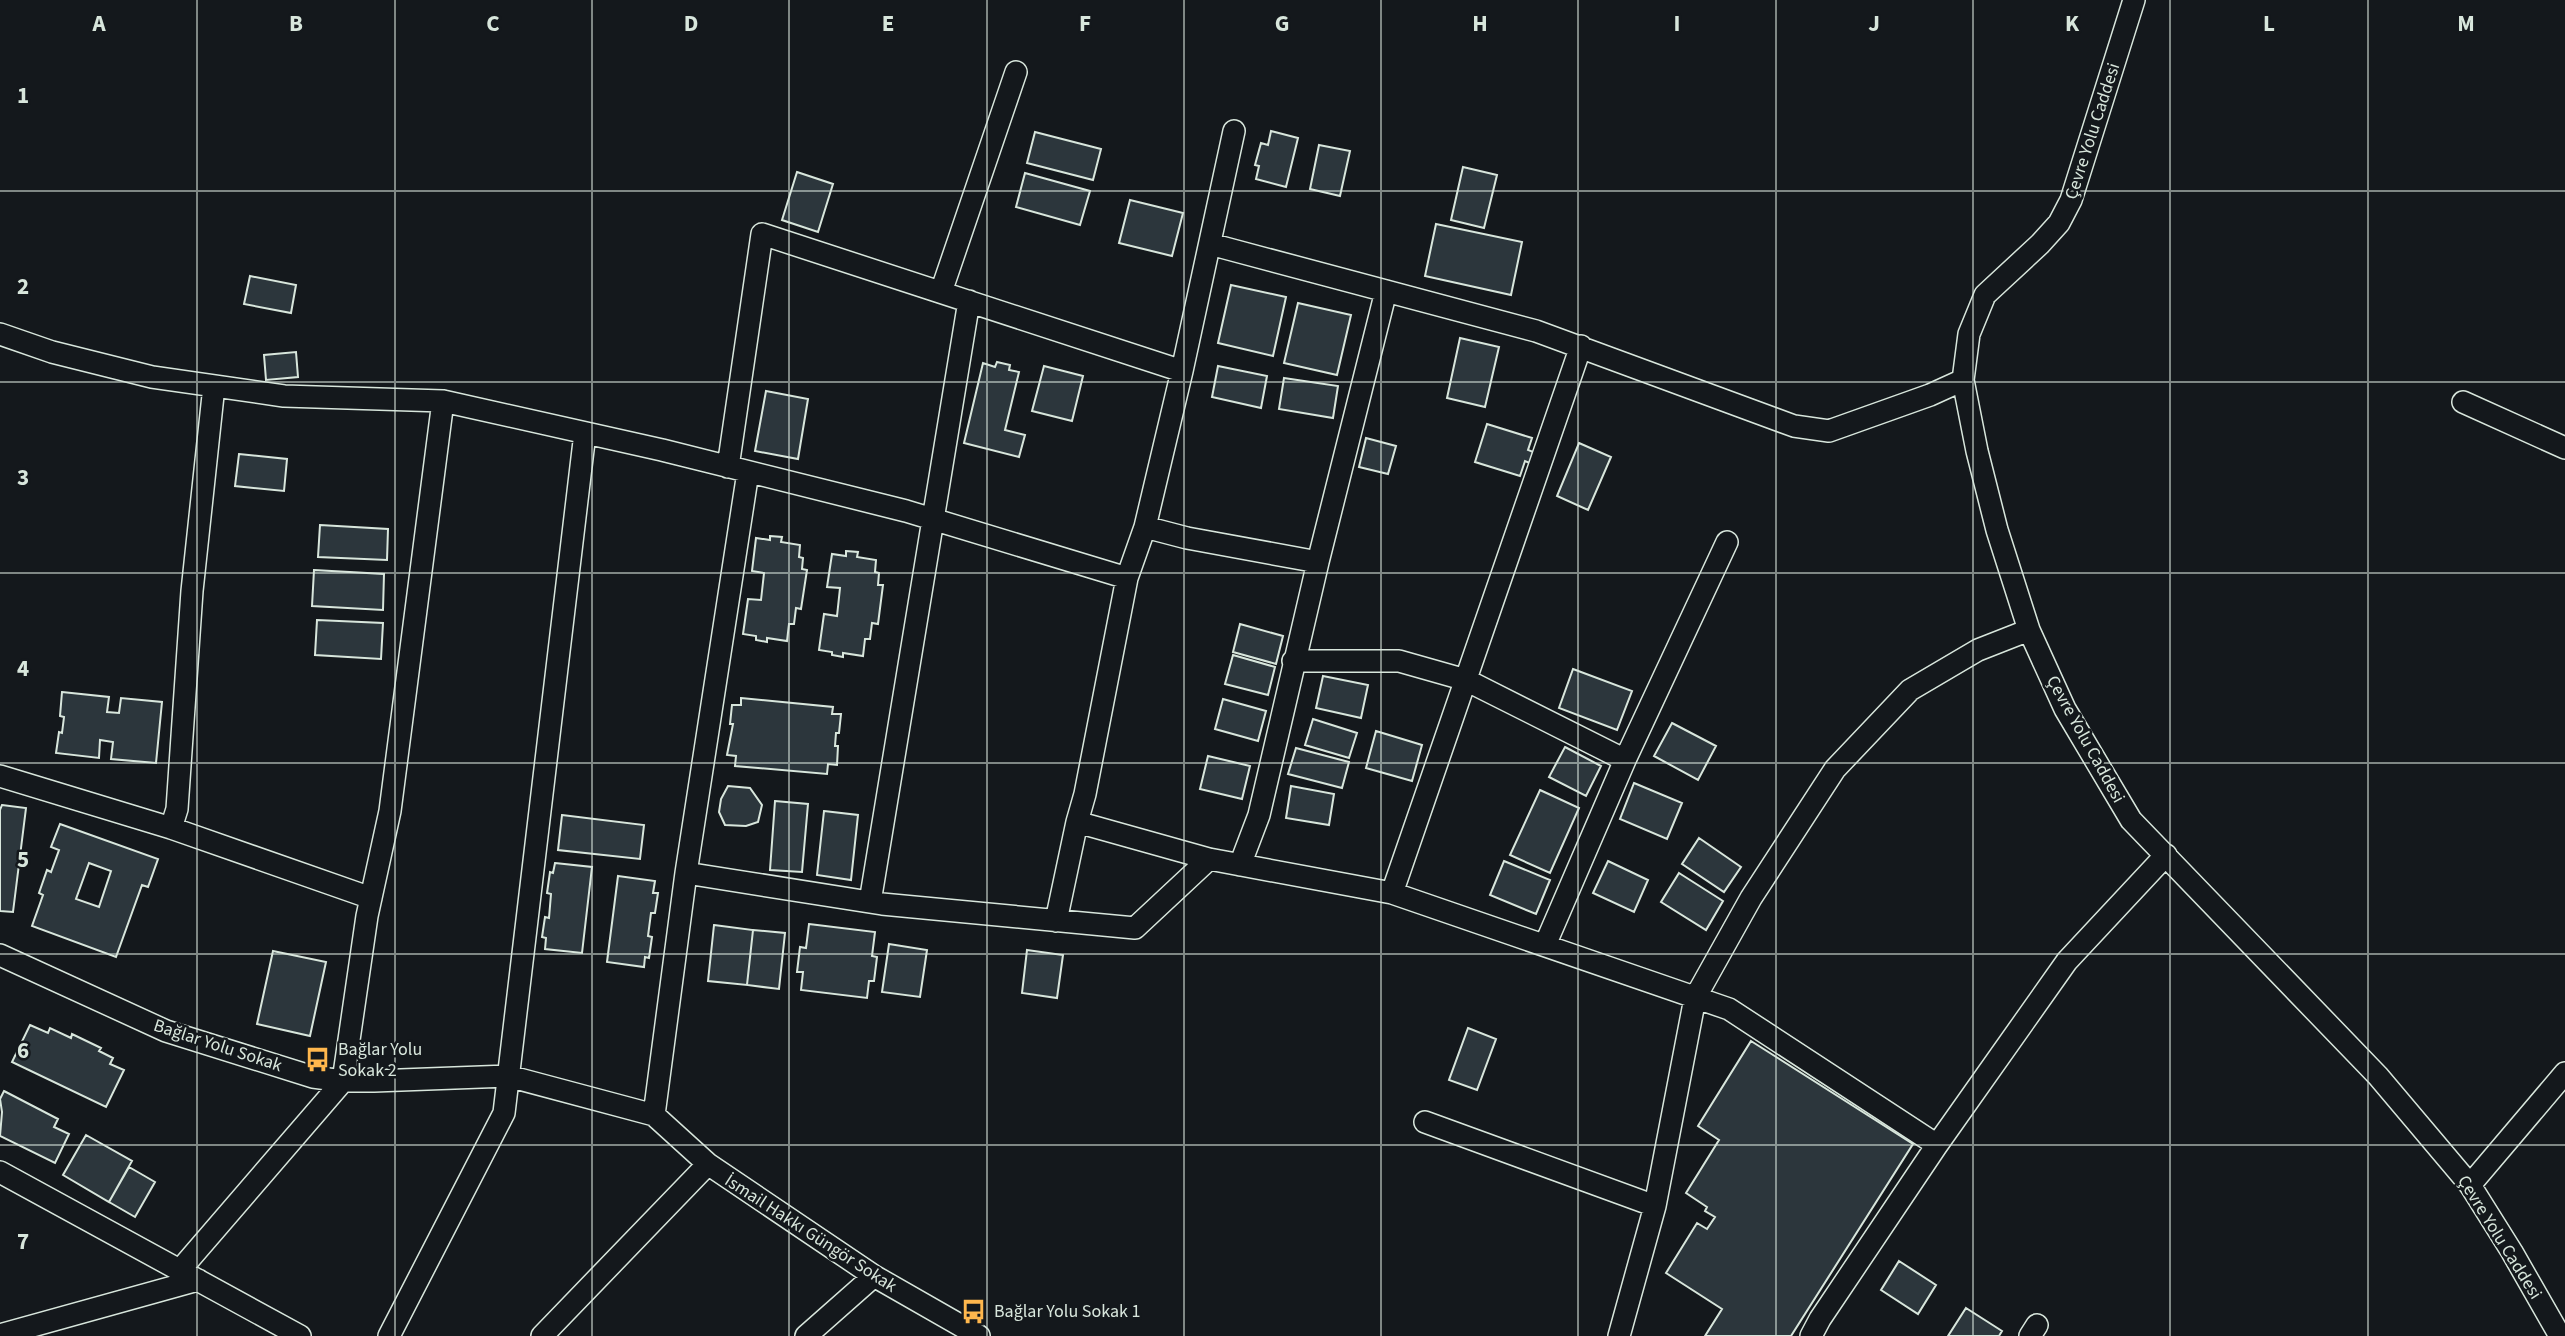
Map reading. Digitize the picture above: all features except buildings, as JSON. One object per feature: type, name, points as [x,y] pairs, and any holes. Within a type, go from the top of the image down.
[{"type":"street","name":"Çevre Yolu Caddesi","points":[[2134,0],[2071,200],[2059,223],[1985,295],[1969,334],[1964,380],[1977,451],[1997,530],[2029,630],[2065,709],[2131,820],[2378,1076],[2470,1185],[2560,1336]]},
{"type":"street","points":[[941,292],[1016,72]]},
{"type":"street","points":[[1056,920],[1085,794],[1127,578],[1145,527],[1234,131]]},
{"type":"street","points":[[654,1115],[738,469],[762,234],[1182,371]]},
{"type":"street","points":[[1210,244],[1536,331],[1794,426],[1829,431],[1964,380]]},
{"type":"street","points":[[1240,865],[1259,815],[1293,661],[1387,291]]},
{"type":"street","points":[[870,902],[969,301]]},
{"type":"street","points":[[0,334],[52,352],[140,374],[214,386],[284,396],[443,401],[738,469],[933,519],[1127,578]]},
{"type":"street","points":[[1392,893],[1581,346]]},
{"type":"street","points":[[171,828],[177,809],[192,591],[214,386]]},
{"type":"street","points":[[0,1335],[189,1275],[342,1081],[371,898],[390,811],[443,401]]},
{"type":"street","points":[[2463,402],[2565,447]]},
{"type":"street","points":[[389,1336],[504,1113],[586,433]]},
{"type":"street","points":[[1145,527],[1187,538],[1318,562]]},
{"type":"street","points":[[1545,945],[1625,760],[1727,542]]},
{"type":"street","points":[[1619,1336],[1655,1206],[1695,998],[1751,898],[1835,769],[1910,690],[1978,650],[2029,630]]},
{"type":"street","points":[[1293,661],[1399,661],[1466,680],[1625,760]]},
{"type":"street","points":[[0,776],[171,828],[371,898]]},
{"type":"street","points":[[1077,822],[1209,859],[1392,893],[1729,1009],[1937,1145]]},
{"type":"street","points":[[1811,1336],[1937,1145],[2067,961],[2166,855]]},
{"type":"street","points":[[686,873],[870,902],[1135,928],[1209,859]]},
{"type":"street","name":"Bağlar Yolu Sokak","points":[[0,956],[166,1031],[313,1077],[342,1081],[508,1076],[654,1115]]},
{"type":"street","points":[[2470,1185],[2565,1073]]},
{"type":"street","name":"İsmail Hakkı Güngör Sokak","points":[[654,1115],[708,1164],[874,1276],[979,1336]]},
{"type":"street","points":[[1426,1122],[1655,1206]]},
{"type":"street","points":[[542,1336],[708,1164]]},
{"type":"street","points":[[0,1172],[300,1336]]},
{"type":"street","points":[[806,1336],[874,1276]]},
{"type":"place","name":"Bağlar Yolu Sokak 2","points":[[318,1059]]},
{"type":"place","name":"Bağlar Yolu Sokak 1","points":[[974,1311]]}]
